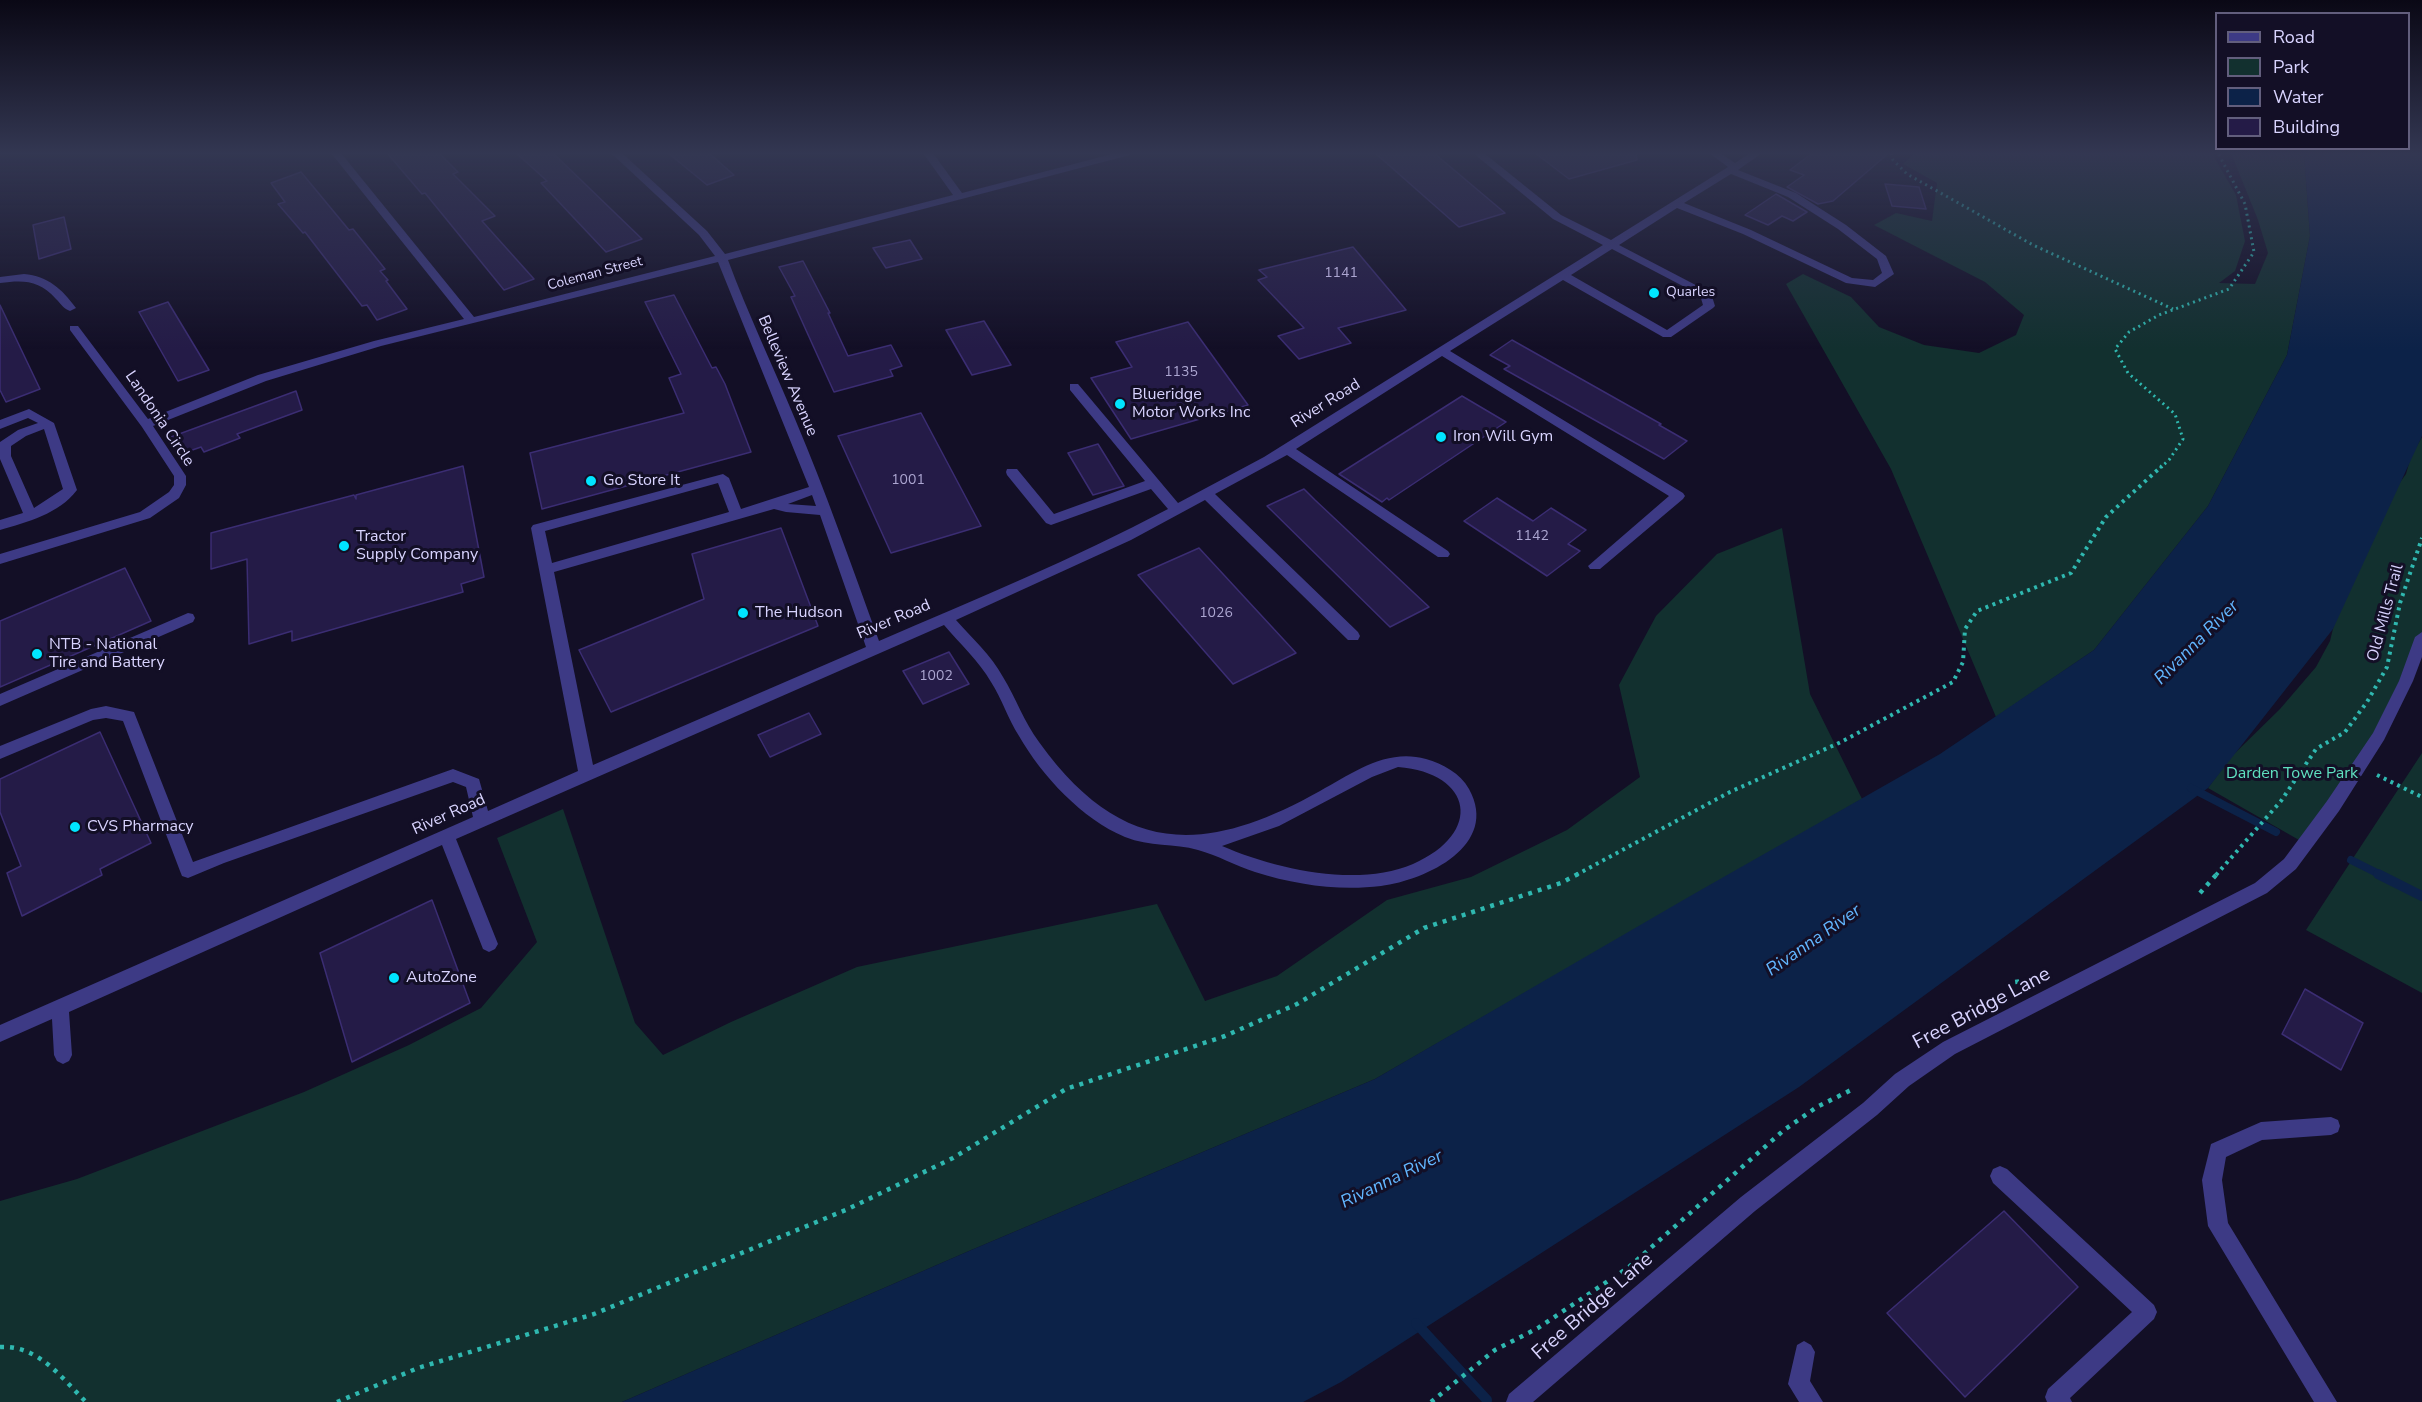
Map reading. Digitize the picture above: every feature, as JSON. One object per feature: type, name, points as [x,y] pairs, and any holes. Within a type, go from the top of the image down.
[{"type":"street","points":[[389,218],[471,321]]},
{"type":"street","name":"Belleview Avenue","points":[[687,218],[703,233],[721,256],[740,307],[789,419],[874,648]]},
{"type":"street","name":"Coleman Street","points":[[146,424],[262,378],[320,359],[551,302],[870,218]]},
{"type":"street","points":[[1560,218],[1705,293],[1709,306],[1667,335],[1564,276]]},
{"type":"street","name":"River Road","points":[[0,1034],[272,912],[1045,575],[1177,511],[1287,449],[1654,218]]},
{"type":"street","points":[[1714,218],[1747,231],[1850,281],[1875,284],[1888,274],[1882,258],[1829,218]]},
{"type":"street","points":[[0,280],[30,278],[44,281],[53,286],[70,308]]},
{"type":"street","name":"Landonia Circle","points":[[0,559],[145,515],[174,495],[180,485],[180,476],[146,424],[74,328]]},
{"type":"street","points":[[1443,352],[1678,496],[1595,566]]},
{"type":"street","points":[[1074,387],[1177,511]]},
{"type":"street","points":[[0,424],[29,413],[48,423],[70,490],[56,503],[31,516],[0,525]]},
{"type":"street","points":[[31,516],[2,457],[5,444],[22,433],[48,423]]},
{"type":"street","points":[[1287,449],[1443,554]]},
{"type":"street","points":[[1012,472],[1051,520],[1154,483]]},
{"type":"street","points":[[587,775],[538,528],[723,478],[736,514]]},
{"type":"street","points":[[546,569],[774,504],[816,489]]},
{"type":"street","points":[[1208,495],[1353,636]]},
{"type":"street","points":[[774,504],[786,508],[824,511]]},
{"type":"street","points":[[946,617],[994,674],[1025,734],[1049,767],[1074,793],[1111,822],[1131,832],[1163,840],[1199,843],[1225,840],[1277,820],[1314,802],[1379,765],[1398,761],[1418,762],[1437,769],[1453,780],[1464,795],[1469,808],[1469,825],[1462,840],[1443,856],[1416,870],[1392,877],[1355,880],[1310,879],[1266,870],[1226,856],[1199,843]]},
{"type":"street","points":[[0,700],[188,618]]},
{"type":"street","name":"Free Bridge Lane","points":[[1517,1402],[1748,1204],[1870,1109],[1902,1080],[1939,1054],[2261,888],[2290,864],[2379,736],[2406,681],[2422,637]]},
{"type":"street","points":[[0,753],[92,715],[106,712],[129,716],[188,871],[218,858],[453,775],[473,783],[482,820]]},
{"type":"street","points":[[447,836],[489,944]]},
{"type":"street","points":[[60,1009],[63,1055]]},
{"type":"street","points":[[2326,1402],[2218,1226],[2212,1180],[2218,1151],[2261,1131],[2331,1126]]},
{"type":"street","points":[[2000,1176],[2147,1312],[2056,1397],[2061,1402]]},
{"type":"street","points":[[1804,1352],[1798,1384],[1812,1402]]},
{"type":"path","points":[[1989,218],[2033,245],[2173,309]]},
{"type":"path","name":"Old Mills Trail","points":[[2249,839],[2281,801],[2316,749],[2345,732],[2387,668],[2400,603],[2422,538]]},
{"type":"path","points":[[2359,766],[2422,796]]},
{"type":"path","points":[[1431,1402],[1495,1350],[1538,1328],[1629,1267]]},
{"type":"path","points":[[0,1347],[12,1345],[37,1354],[86,1402]]},
{"type":"green space","points":[[1886,218],[1920,218],[1932,221],[1932,218],[2241,218],[2245,241],[2235,271],[2219,283],[2255,284],[2268,253],[2257,218],[2309,218],[2310,236],[2287,355],[2208,506],[2094,650],[1996,717],[1891,469],[1786,284],[1803,274],[1851,297],[1879,327],[1924,345],[1979,353],[2016,335],[2024,315],[1985,282],[1874,225]]},
{"type":"green space","name":"Darden Towe Park","points":[[2422,437],[2422,632],[2412,661],[2387,716],[2306,844],[2208,788],[2231,757],[2280,709],[2316,667],[2330,641],[2338,608],[2380,510],[2406,474],[2411,456]]},
{"type":"green space","points":[[1782,528],[1810,694],[1862,799],[1375,1079],[969,1251],[622,1402],[0,1402],[0,1201],[77,1179],[304,1092],[409,1045],[481,1008],[537,942],[497,838],[563,809],[635,1023],[663,1055],[731,1022],[857,967],[1157,904],[1205,1001],[1277,976],[1387,900],[1471,877],[1567,830],[1640,777],[1619,685],[1656,616],[1717,554]]},
{"type":"green space","points":[[2422,753],[2422,993],[2306,930]]},
{"type":"water","name":"Rivanna River","points":[[2309,218],[2422,218],[2422,436],[2333,629],[2208,788],[1799,1087],[1341,1382],[1303,1402],[622,1402],[969,1251],[1375,1079],[1940,754],[2094,650],[2208,506],[2287,355],[2310,236]]},
{"type":"building","points":[[64,218],[71,249],[39,259],[33,225]]},
{"type":"building","points":[[290,218],[339,218],[349,230],[353,229],[385,269],[380,271],[407,309],[377,320],[367,305],[362,306],[305,232],[303,233]]},
{"type":"building","points":[[446,218],[489,218],[482,221],[534,279],[504,290]]},
{"type":"building","points":[[574,218],[621,218],[642,239],[606,252]]},
{"type":"building","points":[[1449,218],[1487,218],[1459,227]]},
{"type":"building","points":[[1753,218],[1778,218],[1768,225]]},
{"type":"building","points":[[910,240],[922,259],[886,268],[873,248]]},
{"type":"building","points":[[1353,247],[1406,310],[1338,328],[1351,343],[1299,359],[1278,336],[1304,328],[1258,280],[1267,277],[1259,270]]},
{"type":"building","points":[[803,261],[830,313],[828,313],[848,356],[891,345],[902,366],[890,370],[893,376],[834,392],[791,297],[795,296],[779,267]]},
{"type":"building","name":"Go Store It","points":[[674,295],[712,368],[716,367],[725,384],[751,452],[542,509],[530,453],[684,413],[669,378],[681,374],[645,302]]},
{"type":"building","points":[[168,302],[209,370],[178,381],[139,312]]},
{"type":"building","points":[[0,305],[40,389],[6,402],[0,390]]},
{"type":"building","points":[[984,321],[1011,365],[972,375],[946,330]]},
{"type":"building","points":[[1188,322],[1248,405],[1131,439],[1091,378],[1132,367],[1116,342]]},
{"type":"building","points":[[1512,340],[1687,441],[1664,459],[1504,369],[1510,366],[1490,355]]},
{"type":"building","points":[[296,391],[302,410],[237,434],[240,438],[204,452],[201,447],[178,455],[171,437]]},
{"type":"building","name":"Iron Will Gym","points":[[1462,396],[1506,422],[1389,500],[1387,498],[1382,502],[1339,474]]},
{"type":"building","points":[[921,413],[981,526],[891,553],[838,436]]},
{"type":"building","points":[[1098,444],[1124,486],[1093,495],[1068,453]]},
{"type":"building","name":"Tractor Supply Company","points":[[463,466],[484,577],[461,584],[463,592],[292,641],[292,631],[249,644],[247,559],[211,569],[211,533],[354,495],[356,499],[356,495]]},
{"type":"building","points":[[1304,489],[1429,607],[1390,627],[1267,506]]},
{"type":"building","points":[[1497,498],[1533,521],[1551,508],[1586,530],[1568,544],[1580,551],[1547,576],[1464,521]]},
{"type":"building","name":"The Hudson","points":[[781,528],[818,626],[611,712],[579,650],[704,599],[692,554]]},
{"type":"building","points":[[1199,548],[1296,653],[1233,684],[1138,575]]},
{"type":"building","name":"NTB - National Tire and Battery","points":[[125,568],[151,621],[0,687],[0,621]]},
{"type":"building","points":[[949,652],[969,684],[923,704],[903,671]]},
{"type":"building","points":[[809,713],[821,734],[770,757],[758,735]]},
{"type":"building","name":"CVS Pharmacy","points":[[100,732],[151,843],[100,869],[102,875],[22,916],[7,873],[21,866],[0,812],[0,779]]},
{"type":"building","name":"AutoZone","points":[[432,900],[470,1003],[352,1062],[320,953]]},
{"type":"building","points":[[2305,989],[2363,1023],[2341,1070],[2282,1034]]},
{"type":"building","points":[[2004,1211],[2078,1287],[1965,1397],[1887,1313]]},
{"type":"waterway","points":[[2191,788],[2276,832]]},
{"type":"waterway","points":[[2351,860],[2381,875]]},
{"type":"waterway","points":[[2378,874],[2422,896]]},
{"type":"waterway","points":[[1416,1323],[1487,1400]]},
{"type":"place","name":"Quarles","points":[[1654,293]]},
{"type":"place","name":"Blueridge Motor Works Inc","points":[[1120,404]]},
{"type":"place","name":"Iron Will Gym","points":[[1441,437]]},
{"type":"place","name":"Go Store It","points":[[591,481]]},
{"type":"place","name":"Tractor Supply Company","points":[[344,546]]},
{"type":"place","name":"The Hudson","points":[[743,613]]},
{"type":"place","name":"NTB - National Tire and Battery","points":[[37,654]]},
{"type":"place","name":"CVS Pharmacy","points":[[75,827]]},
{"type":"place","name":"AutoZone","points":[[394,978]]}]
